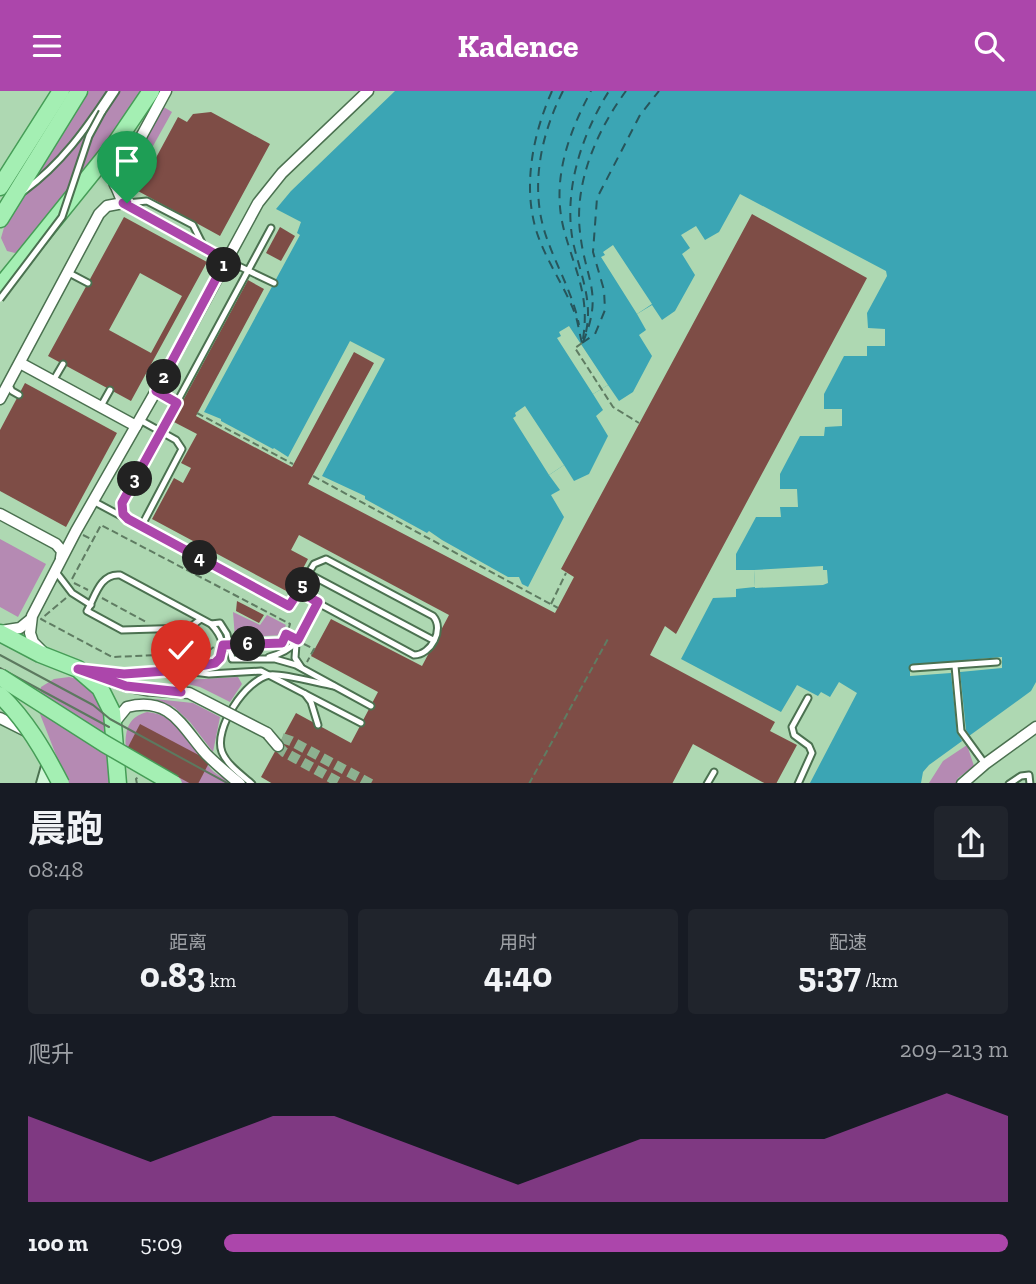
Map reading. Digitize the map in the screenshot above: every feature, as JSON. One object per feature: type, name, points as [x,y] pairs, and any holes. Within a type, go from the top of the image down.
[{"type":"main road","points":[[0,187],[61,91]]},
{"type":"main road","points":[[0,219],[79,91]]},
{"type":"main road","points":[[0,287],[7,270],[113,147],[152,91]]},
{"type":"main road","points":[[0,632],[78,669],[100,688],[114,723],[118,783]]},
{"type":"main road","points":[[0,677],[105,744],[174,783]]},
{"type":"main road","points":[[0,695],[27,726],[58,783]]},
{"type":"main road","points":[[0,700],[24,720],[36,737],[58,783]]},
{"type":"street","points":[[115,186],[166,91]]},
{"type":"street","points":[[50,658],[33,642],[29,628],[31,619],[226,260],[272,183],[368,91]]},
{"type":"street","points":[[113,147],[111,169],[123,203]]},
{"type":"street","points":[[6,392],[103,209],[112,204],[123,203],[226,260]]},
{"type":"street","points":[[20,363],[138,423]]},
{"type":"street","points":[[0,515],[56,544],[62,551],[61,561]]},
{"type":"street","points":[[0,632],[20,628],[31,619]]},
{"type":"street","points":[[78,669],[126,686],[189,693],[280,742]]},
{"type":"street","points":[[114,723],[127,707],[145,705],[166,710],[184,724],[214,762],[240,783]]},
{"type":"street","points":[[0,718],[36,737]]},
{"type":"street","points":[[962,783],[1036,727]]},
{"type":"street","points":[[117,760],[139,778],[159,783]]},
{"type":"street","points":[[44,783],[50,762]]},
{"type":"lane","points":[[0,210],[52,169],[113,91]]},
{"type":"lane","points":[[0,299],[62,217],[89,136],[113,91]]},
{"type":"lane","points":[[128,519],[123,514],[122,503],[271,227]]},
{"type":"lane","points":[[226,260],[274,283]]},
{"type":"lane","points":[[69,274],[88,283]]},
{"type":"lane","points":[[53,381],[63,364]]},
{"type":"lane","points":[[101,406],[110,390]]},
{"type":"lane","points":[[156,391],[177,403]]},
{"type":"lane","points":[[6,392],[19,395]]},
{"type":"lane","points":[[138,423],[180,442],[182,453],[141,527]]},
{"type":"lane","points":[[93,501],[289,606],[317,561],[330,560],[433,617],[439,627],[425,653],[414,655],[307,597],[304,583]]},
{"type":"lane","points":[[55,571],[72,593],[91,605]]},
{"type":"lane","points":[[309,574],[433,641]]},
{"type":"lane","points":[[201,619],[189,628],[122,630],[87,611],[106,577],[120,575],[211,624],[232,659],[283,661],[371,706]]},
{"type":"lane","points":[[303,669],[295,658],[297,642],[318,602]]},
{"type":"lane","points":[[262,659],[285,652],[297,642]]},
{"type":"lane","points":[[78,669],[124,674],[180,670],[215,663],[226,645]]},
{"type":"lane","points":[[243,660],[254,670]]},
{"type":"lane","points":[[913,668],[998,662]]},
{"type":"lane","points":[[955,666],[961,731],[985,764]]},
{"type":"lane","points":[[180,670],[209,674],[254,670],[334,686]]},
{"type":"lane","points":[[271,674],[362,723]]},
{"type":"lane","points":[[252,783],[228,762],[222,752],[220,737],[241,695],[254,682],[271,674]]},
{"type":"lane","points":[[300,690],[311,702],[318,725]]},
{"type":"lane","points":[[798,783],[812,753],[809,746],[794,735],[792,727],[808,698]]},
{"type":"lane","points":[[708,783],[714,772]]},
{"type":"lane","points":[[1009,783],[1029,775],[1030,783]]},
{"type":"path","points":[[582,343],[575,348],[613,407],[639,423]]},
{"type":"path","points":[[197,413],[293,464]]},
{"type":"path","points":[[313,476],[558,608]]},
{"type":"path","points":[[80,586],[41,619],[113,657],[206,653],[215,646],[282,643],[290,624],[101,525],[71,581],[151,624]]},
{"type":"path","points":[[550,605],[566,573]]},
{"type":"path","points":[[286,634],[314,649],[303,669]]},
{"type":"path","points":[[529,783],[609,636]]},
{"type":"shaded area","points":[[89,91],[145,91],[80,179],[20,252],[7,251],[1,238],[5,224],[66,105],[84,100]]},
{"type":"shaded area","points":[[162,106],[172,112],[129,189],[122,186],[123,178]]},
{"type":"shaded area","points":[[0,539],[46,564],[18,617],[0,607]]},
{"type":"shaded area","points":[[233,612],[260,625],[267,615],[286,625],[281,635],[235,638]]},
{"type":"shaded area","points":[[69,677],[84,683],[95,692],[102,705],[109,736],[110,783],[67,783],[38,709],[41,687],[54,679]]},
{"type":"shaded area","points":[[238,677],[242,684],[230,702],[200,687],[183,683],[184,680]]},
{"type":"shaded area","points":[[155,699],[193,703],[220,717],[213,752],[190,722],[174,707]]},
{"type":"shaded area","points":[[147,712],[158,714],[176,725],[213,771],[235,783],[170,783],[126,756],[126,735],[130,723]]},
{"type":"shaded area","points":[[967,745],[974,766],[958,778],[956,783],[929,783],[943,761]]},
{"type":"water","points":[[395,91],[1036,91],[1036,682],[1031,691],[929,765],[923,772],[921,783],[810,783],[857,693],[839,682],[830,697],[821,692],[818,696],[797,685],[781,712],[681,659],[713,598],[736,597],[736,589],[755,587],[754,570],[736,570],[736,554],[756,517],[781,517],[780,507],[798,507],[797,489],[780,489],[780,474],[800,436],[824,436],[825,427],[842,426],[842,409],[824,409],[824,394],[844,356],[867,356],[867,346],[885,346],[885,329],[868,328],[867,313],[887,276],[886,271],[740,194],[719,232],[705,240],[696,226],[681,235],[690,248],[682,254],[695,275],[675,311],[662,320],[652,305],[637,314],[646,330],[639,335],[652,356],[633,392],[619,401],[608,385],[593,394],[603,410],[596,416],[608,436],[589,474],[574,481],[564,465],[549,475],[560,490],[551,495],[564,517],[528,587],[522,584],[519,577],[508,577],[429,531],[427,533],[365,499],[365,496],[322,476],[385,359],[350,341],[288,457],[204,412],[300,235],[297,233],[301,222],[276,209],[291,191]]},
{"type":"pier","points":[[613,245],[652,304],[637,314],[601,257],[605,255],[603,252]]},
{"type":"pier","points":[[569,326],[608,385],[593,394],[557,338],[561,336],[559,332]]},
{"type":"pier","points":[[525,406],[564,465],[549,475],[513,418],[515,413]]},
{"type":"pier","points":[[823,566],[823,570],[827,570],[828,583],[823,585],[755,588],[754,570]]},
{"type":"pier","points":[[1002,657],[1002,668],[960,672],[966,730],[970,736],[962,741],[957,732],[951,673],[910,676],[910,665]]},
{"type":"building","points":[[211,112],[270,144],[220,236],[138,191],[178,117],[187,122],[193,114]]},
{"type":"building","points":[[752,214],[867,278],[676,634],[665,626],[650,655],[775,722],[770,731],[797,745],[777,783],[764,783],[693,744],[673,783],[271,783],[261,777],[296,713],[351,743],[378,692],[311,656],[331,619],[422,666],[449,615],[299,535],[291,550],[308,559],[290,593],[152,519],[174,478],[183,483],[191,468],[181,463],[197,434],[172,421],[248,280],[264,289],[196,416],[292,467],[354,352],[374,363],[308,484],[555,613],[574,577],[561,569]]},
{"type":"building","points":[[124,217],[207,262],[131,401],[48,356]],"holes":[[[140,273],[182,296],[151,353],[109,330]]]},
{"type":"building","points":[[280,227],[295,236],[281,261],[266,253]]},
{"type":"building","points":[[25,383],[117,433],[66,527],[0,491],[0,430]]},
{"type":"building","points":[[237,601],[264,615],[259,623],[236,611]]},
{"type":"building","points":[[140,724],[210,761],[199,783],[189,783],[127,749]]},
{"type":"ferry route","points":[[552,91],[535,143],[530,197],[537,233],[574,311],[582,343]]},
{"type":"ferry route","points":[[563,91],[544,142],[538,197],[545,233],[573,301],[579,325]]},
{"type":"ferry route","points":[[583,339],[583,296],[564,230],[560,194],[569,141],[591,91]]},
{"type":"ferry route","points":[[586,332],[587,298],[573,242],[571,203],[583,144],[609,91]]},
{"type":"ferry route","points":[[583,342],[593,298],[580,232],[579,213],[584,176],[597,140],[626,91]]},
{"type":"ferry route","points":[[582,343],[595,334],[605,310],[604,290],[593,252],[597,198],[640,115],[659,91]]},
{"type":"tunnel","points":[[282,738],[369,783]]},
{"type":"tunnel","points":[[278,746],[340,783]]},
{"type":"tram line","points":[[0,655],[227,783]]},
{"type":"tram line","points":[[0,668],[109,727]]},
{"type":"route","points":[[127,203],[123,203],[226,260],[156,391],[177,403],[122,503],[123,514],[289,606],[304,583],[307,597],[318,602],[298,640],[286,634],[282,643],[223,645],[217,662],[180,670],[124,674],[78,669],[126,686],[181,692]]}]
